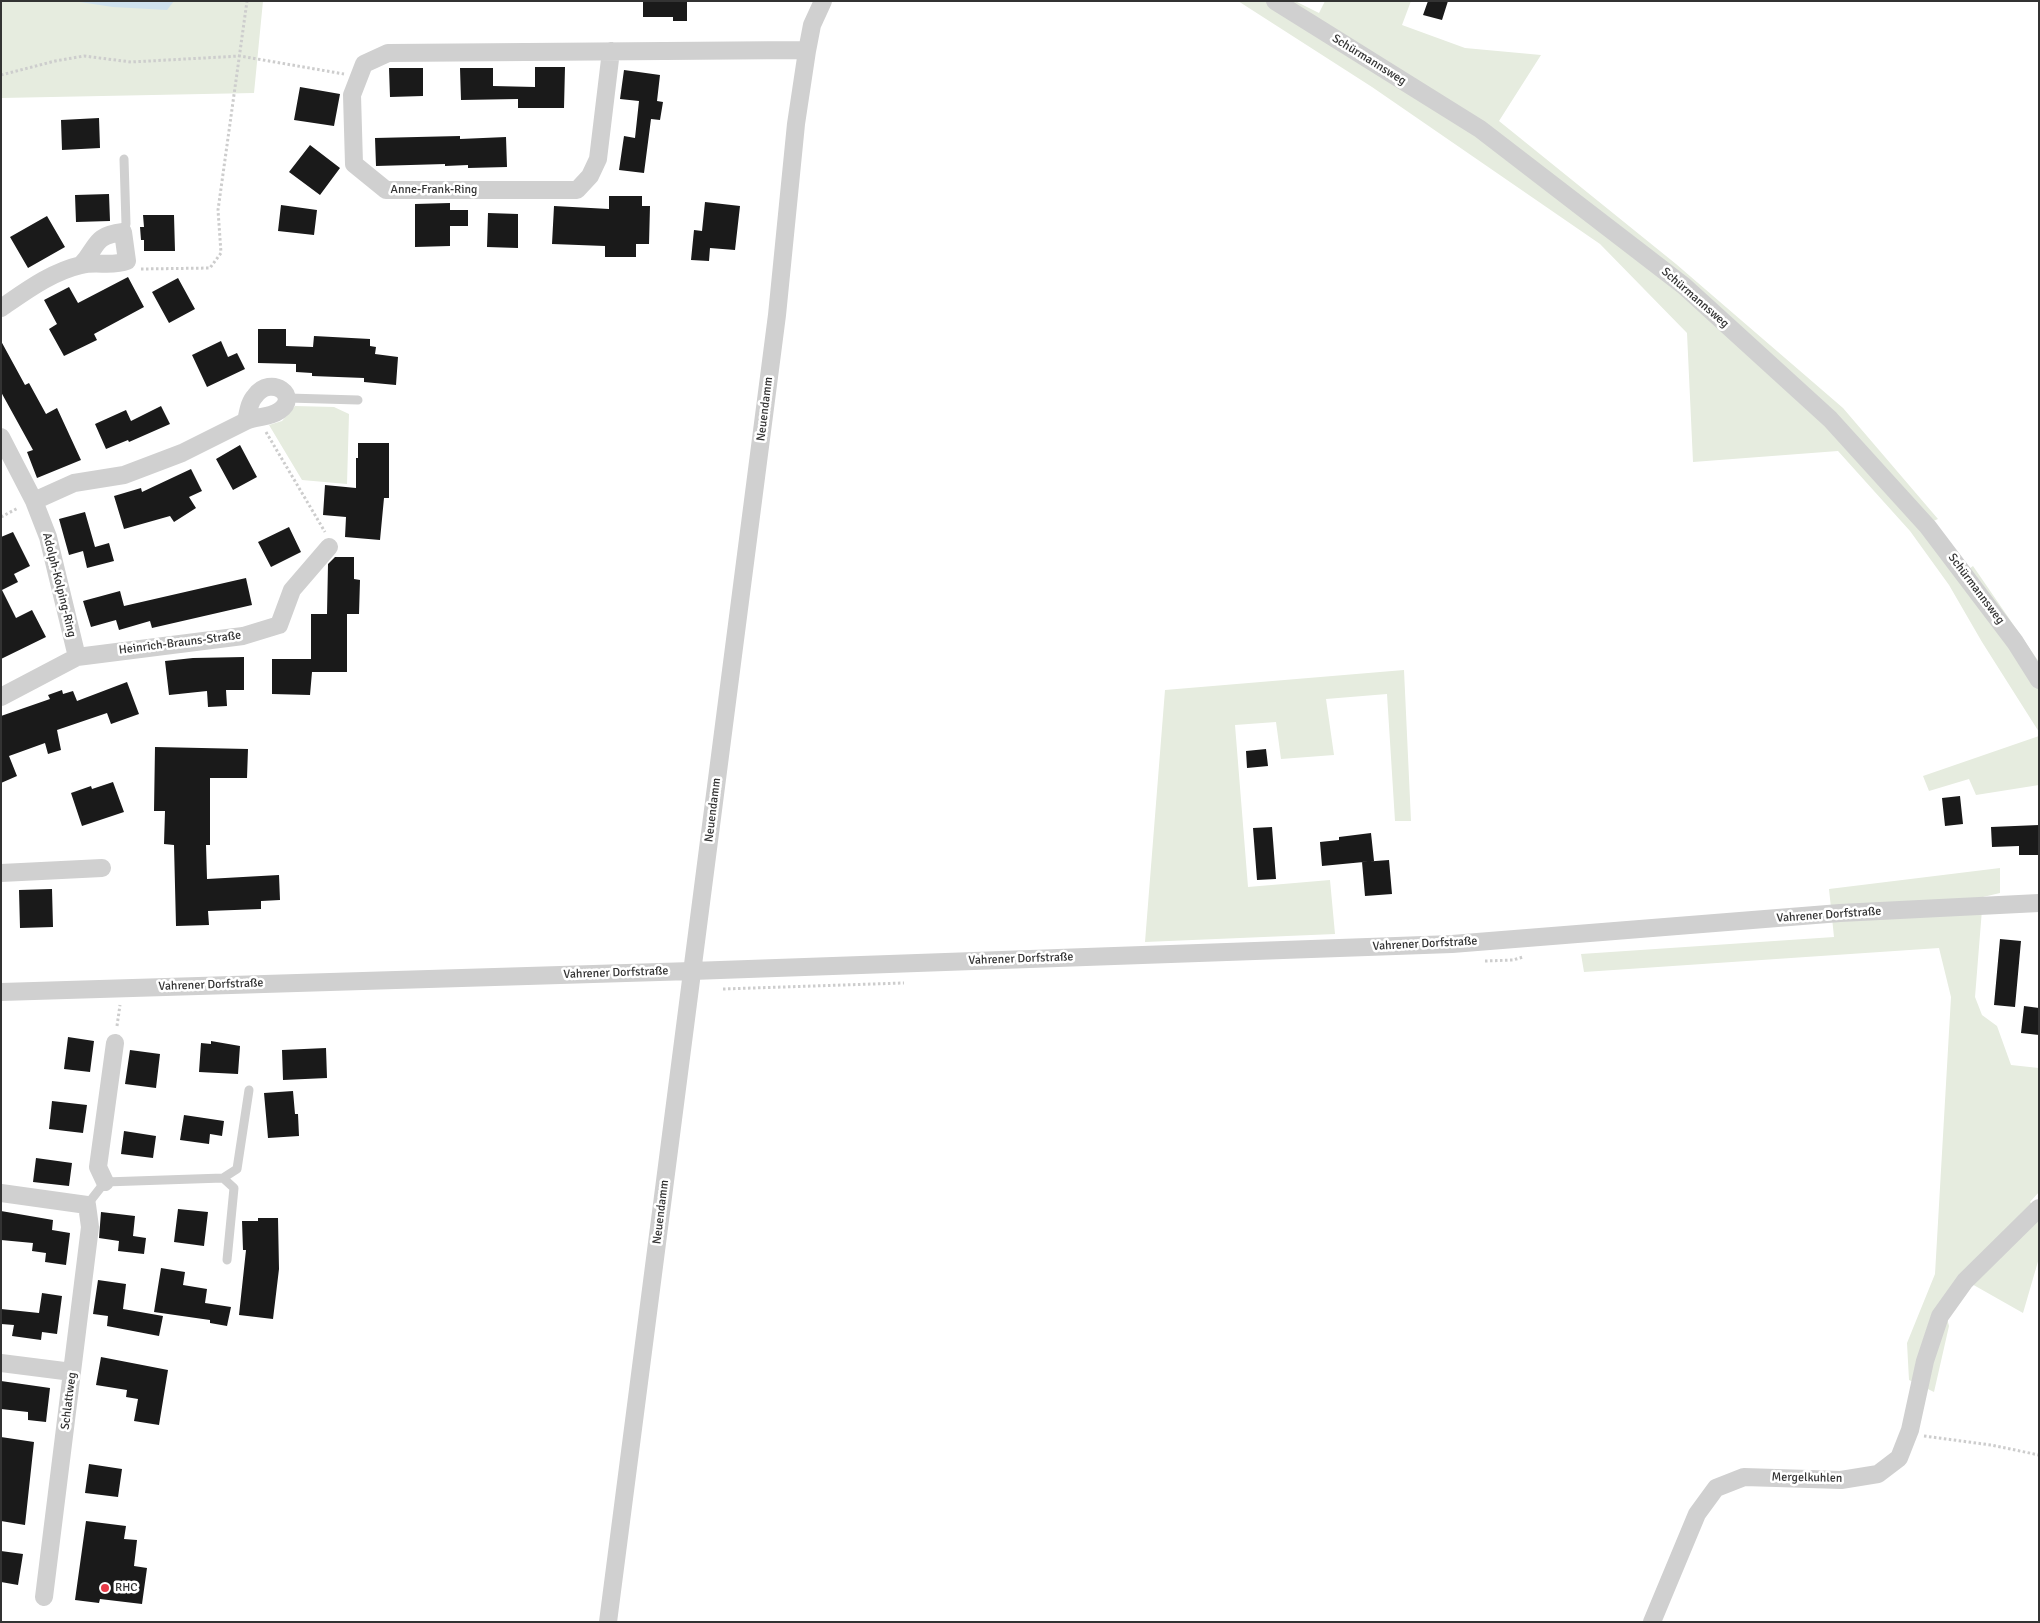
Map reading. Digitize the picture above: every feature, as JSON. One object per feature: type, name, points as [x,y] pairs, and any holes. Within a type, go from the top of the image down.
[{"type":"street","name":"Neuendamm","points":[[608,1622],[777,315],[796,124],[812,26],[823,1]]},
{"type":"street","name":"Schürmannsweg","points":[[1275,1],[1480,129],[1684,286],[1830,419],[1922,519],[2016,642],[2039,680]]},
{"type":"street","name":"Anne-Frank-Ring","points":[[611,51],[598,159],[590,176],[577,190],[386,190],[354,164],[352,94],[364,64],[388,53],[611,51],[807,51]]},
{"type":"street","points":[[1,308],[45,278],[81,264],[118,264],[127,261],[123,232],[111,234],[96,242],[89,256],[81,264]]},
{"type":"street","points":[[34,501],[74,483],[124,475],[182,453],[252,419],[272,416],[287,403],[288,398],[285,393],[277,387],[267,386],[261,389],[253,397],[252,419]]},
{"type":"street","name":"Adolph-Kolping-Ring","points":[[1,438],[34,501],[48,537],[77,657]]},
{"type":"street","name":"Heinrich-Brauns-Straße","points":[[77,657],[243,636],[279,625],[292,590],[329,547]]},
{"type":"street","points":[[1,697],[77,657]]},
{"type":"street","points":[[1,873],[102,868]]},
{"type":"street","name":"Vahrener Dorfstraße","points":[[1,992],[692,971],[1452,944],[1840,913],[2039,903]]},
{"type":"street","points":[[105,1182],[98,1168],[115,1044]]},
{"type":"street","points":[[1,1193],[87,1205]]},
{"type":"street","name":"Schlattweg","points":[[44,1597],[90,1227],[87,1205]]},
{"type":"street","name":"Mergelkuhlen","points":[[1652,1622],[1697,1514],[1716,1488],[1744,1476],[1841,1480],[1878,1474],[1899,1458],[1910,1430],[1925,1361],[1940,1316],[1965,1281],[2039,1208]]},
{"type":"street","points":[[1,1363],[72,1372]]},
{"type":"lane","points":[[123,232],[126,224],[124,159]]},
{"type":"lane","points":[[288,398],[358,400]]},
{"type":"lane","points":[[87,1205],[105,1182],[223,1178],[237,1169],[249,1090]]},
{"type":"lane","points":[[223,1178],[234,1188],[227,1260]]},
{"type":"path","points":[[127,261],[141,269],[210,268],[221,253],[218,210],[247,1]]},
{"type":"path","points":[[1,75],[55,61],[84,56],[131,62],[240,56],[359,77]]},
{"type":"path","points":[[252,419],[326,535],[329,547]]},
{"type":"path","points":[[115,1044],[122,987]]},
{"type":"path","points":[[1910,1430],[1926,1437],[1991,1445],[2039,1455]]},
{"type":"shaded area","points":[[1,1],[263,1],[254,93],[1,98]]},
{"type":"shaded area","points":[[1238,1],[1295,1],[1319,13],[1325,1],[1411,1],[1402,25],[1465,48],[1541,55],[1499,121],[1676,264],[1843,408],[1938,519],[1924,525],[1959,576],[1973,566],[2039,662],[2039,732],[1982,642],[1949,585],[1910,531],[1838,451],[1693,462],[1687,333],[1600,244],[1372,87]]},
{"type":"shaded area","points":[[295,406],[334,407],[349,414],[347,484],[302,480],[269,425],[282,421]]},
{"type":"shaded area","points":[[1404,670],[1411,821],[1395,821],[1387,694],[1326,699],[1334,755],[1281,759],[1276,722],[1235,725],[1248,887],[1330,880],[1335,934],[1145,942],[1165,690]]},
{"type":"shaded area","points":[[2039,736],[2039,785],[1976,795],[1969,779],[1929,791],[1923,776]]},
{"type":"shaded area","points":[[2000,868],[2000,893],[1983,897],[1975,997],[1982,1015],[1997,1026],[2011,1065],[2039,1068],[2039,1192],[2030,1202],[2039,1211],[2039,1258],[2023,1313],[1963,1279],[1944,1307],[1949,1326],[1934,1392],[1909,1380],[1907,1343],[1935,1274],[1951,997],[1939,948],[1584,972],[1581,954],[1834,937],[1829,889]]},
{"type":"water","points":[[73,1],[174,1],[167,10],[113,7]]},
{"type":"building","points":[[643,1],[687,1],[687,21],[673,21],[673,17],[643,17]]},
{"type":"building","points":[[1428,1],[1448,1],[1442,20],[1423,15]]},
{"type":"building","points":[[535,67],[565,67],[564,108],[518,108],[518,99],[461,100],[460,68],[493,68],[493,86],[535,87]]},
{"type":"building","points":[[389,68],[423,68],[423,96],[390,97]]},
{"type":"building","points":[[624,70],[660,75],[657,101],[663,102],[660,120],[651,119],[644,173],[619,170],[624,136],[635,138],[639,101],[620,99]]},
{"type":"building","points":[[300,87],[340,94],[334,126],[294,120]]},
{"type":"building","points":[[99,118],[100,148],[62,150],[61,120]]},
{"type":"building","points":[[460,136],[460,139],[506,137],[507,167],[468,168],[468,165],[445,166],[445,164],[376,166],[375,138]]},
{"type":"building","points":[[310,145],[340,168],[320,195],[289,172]]},
{"type":"building","points":[[109,194],[110,221],[76,222],[75,195]]},
{"type":"building","points":[[609,196],[642,196],[642,206],[650,206],[649,244],[636,244],[636,257],[605,257],[605,246],[552,244],[554,206],[609,209]]},
{"type":"building","points":[[705,202],[740,206],[735,250],[710,248],[709,261],[691,260],[694,230],[702,231]]},
{"type":"building","points":[[450,203],[450,210],[468,210],[468,226],[450,226],[450,246],[415,247],[415,204]]},
{"type":"building","points":[[281,205],[317,210],[314,235],[278,231]]},
{"type":"building","points":[[488,213],[518,214],[518,248],[487,247]]},
{"type":"building","points":[[143,215],[174,215],[175,251],[144,251],[144,240],[141,240],[140,227],[144,227]]},
{"type":"building","points":[[47,216],[65,247],[28,268],[10,237]]},
{"type":"building","points":[[128,277],[144,307],[94,334],[97,340],[64,356],[49,329],[57,324],[44,300],[69,287],[78,303]]},
{"type":"building","points":[[178,278],[195,309],[169,323],[152,292]]},
{"type":"building","points":[[258,329],[286,329],[286,346],[313,347],[314,336],[370,339],[370,346],[376,347],[375,354],[398,357],[396,385],[364,382],[364,378],[312,376],[312,373],[296,372],[296,364],[258,363]]},
{"type":"building","points":[[1,341],[25,385],[29,383],[46,414],[57,408],[81,460],[37,478],[27,452],[33,450],[1,392]]},
{"type":"building","points":[[221,341],[228,357],[237,353],[245,369],[207,387],[192,355]]},
{"type":"building","points":[[161,406],[170,424],[129,442],[128,440],[106,449],[95,424],[126,410],[131,421]]},
{"type":"building","points":[[358,443],[389,443],[389,498],[384,498],[380,540],[345,537],[346,517],[323,515],[325,485],[356,488]]},
{"type":"building","points":[[240,445],[257,477],[233,490],[216,459]]},
{"type":"building","points":[[191,469],[202,491],[189,497],[196,508],[174,522],[170,516],[124,529],[114,496],[141,488],[142,492]]},
{"type":"building","points":[[85,512],[95,547],[109,543],[114,561],[87,568],[83,551],[69,555],[59,519]]},
{"type":"building","points":[[289,527],[301,552],[271,567],[258,542]]},
{"type":"building","points":[[13,532],[30,566],[14,574],[18,582],[2,590],[16,618],[32,610],[46,637],[1,659],[1,537]]},
{"type":"building","points":[[335,557],[354,557],[354,579],[360,580],[359,614],[347,614],[347,672],[312,672],[310,695],[272,694],[272,659],[311,659],[311,614],[327,614],[328,564]]},
{"type":"building","points":[[246,578],[252,605],[152,628],[150,621],[119,630],[116,620],[91,627],[83,601],[120,591],[124,606]]},
{"type":"building","points":[[244,657],[244,690],[226,690],[227,706],[208,707],[207,691],[169,695],[165,661],[193,658]]},
{"type":"building","points":[[127,682],[139,714],[111,724],[107,713],[57,730],[61,750],[48,754],[45,743],[9,756],[17,776],[1,783],[1,716],[50,699],[48,695],[62,690],[63,694],[73,691],[77,701]]},
{"type":"building","points":[[155,747],[248,749],[247,778],[210,778],[210,845],[206,845],[207,879],[279,875],[280,900],[261,901],[261,909],[208,911],[209,925],[176,926],[174,845],[164,844],[165,811],[154,811]]},
{"type":"building","points":[[1266,749],[1268,766],[1247,768],[1246,751]]},
{"type":"building","points":[[113,782],[124,812],[82,826],[71,793],[91,786],[92,789]]},
{"type":"building","points":[[1960,796],[1963,824],[1945,826],[1942,798]]},
{"type":"building","points":[[2039,825],[2039,855],[2019,855],[2019,846],[1992,847],[1991,827]]},
{"type":"building","points":[[1272,827],[1276,879],[1257,880],[1253,828]]},
{"type":"building","points":[[1371,833],[1374,861],[1322,866],[1320,842],[1339,840],[1339,837]]},
{"type":"building","points":[[1389,860],[1392,894],[1365,896],[1362,862]]},
{"type":"building","points":[[52,889],[53,927],[20,928],[19,890]]},
{"type":"building","points":[[2000,939],[2021,941],[2015,1007],[1994,1005]]},
{"type":"building","points":[[2024,1006],[2039,1008],[2039,1035],[2021,1033]]},
{"type":"building","points":[[68,1037],[94,1041],[90,1072],[64,1069]]},
{"type":"building","points":[[211,1041],[240,1046],[238,1074],[199,1072],[201,1043],[211,1044]]},
{"type":"building","points":[[326,1048],[327,1078],[283,1080],[282,1050]]},
{"type":"building","points":[[130,1050],[160,1054],[156,1088],[125,1084]]},
{"type":"building","points":[[293,1091],[295,1114],[298,1114],[299,1136],[268,1138],[264,1093]]},
{"type":"building","points":[[52,1101],[87,1105],[83,1133],[49,1129]]},
{"type":"building","points":[[184,1115],[224,1121],[222,1136],[210,1134],[209,1144],[180,1140]]},
{"type":"building","points":[[124,1131],[156,1136],[153,1158],[121,1154]]},
{"type":"building","points":[[36,1158],[72,1163],[69,1186],[33,1182]]},
{"type":"building","points":[[178,1209],[208,1212],[204,1246],[174,1242]]},
{"type":"building","points":[[1,1211],[53,1220],[52,1230],[70,1233],[66,1265],[45,1262],[46,1253],[32,1251],[33,1243],[1,1240]]},
{"type":"building","points":[[101,1212],[135,1216],[133,1236],[146,1238],[144,1254],[118,1251],[119,1241],[99,1238]]},
{"type":"building","points":[[258,1218],[278,1218],[279,1269],[273,1319],[239,1315],[246,1250],[243,1250],[242,1221],[258,1221]]},
{"type":"building","points":[[161,1268],[185,1272],[183,1285],[207,1289],[205,1303],[231,1307],[227,1326],[210,1323],[210,1320],[154,1312]]},
{"type":"building","points":[[98,1280],[126,1284],[123,1309],[163,1316],[159,1336],[107,1326],[108,1316],[93,1314]]},
{"type":"building","points":[[42,1293],[62,1296],[57,1334],[42,1332],[41,1340],[12,1336],[14,1325],[1,1324],[1,1309],[39,1313]]},
{"type":"building","points":[[101,1357],[168,1370],[159,1425],[134,1421],[138,1399],[126,1397],[127,1390],[96,1385]]},
{"type":"building","points":[[1,1381],[50,1388],[46,1422],[28,1420],[28,1412],[1,1409]]},
{"type":"building","points":[[1,1437],[34,1442],[25,1525],[1,1521]]},
{"type":"building","points":[[89,1464],[122,1469],[118,1497],[85,1493]]},
{"type":"building","points":[[86,1521],[126,1526],[124,1539],[137,1540],[134,1566],[147,1568],[142,1604],[100,1599],[99,1603],[75,1600]]},
{"type":"building","points":[[1,1551],[23,1554],[18,1585],[1,1582]]},
{"type":"place","name":"RHC","points":[[105,1588]]}]
